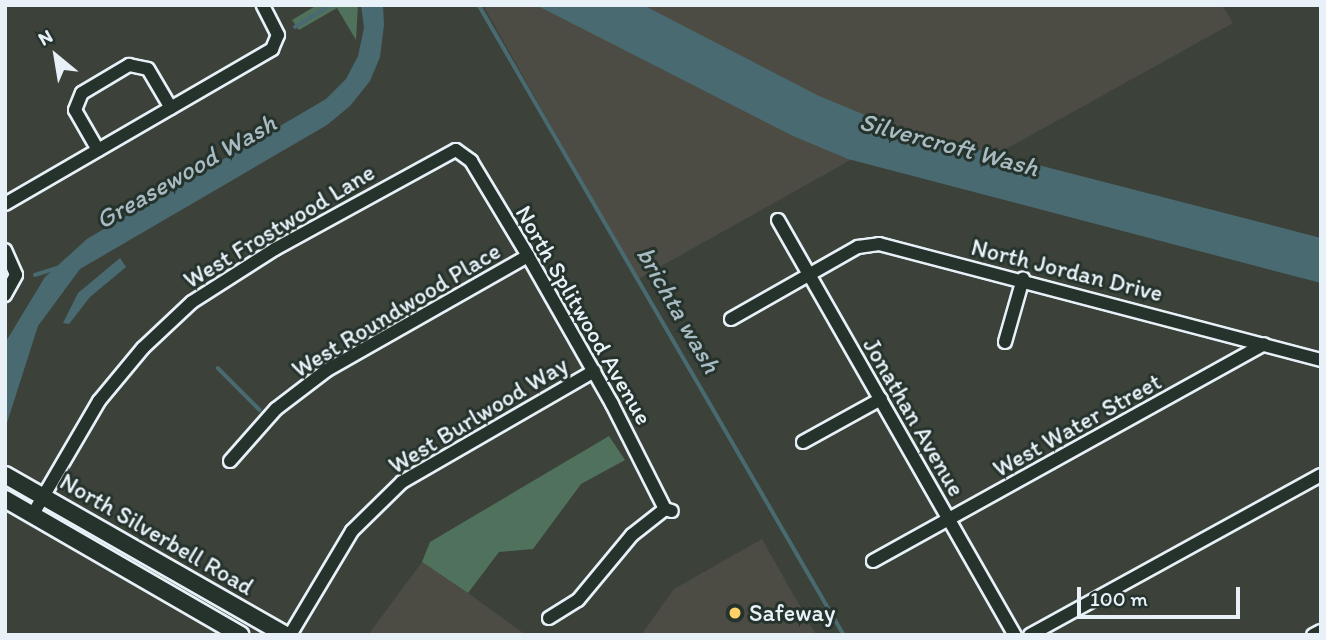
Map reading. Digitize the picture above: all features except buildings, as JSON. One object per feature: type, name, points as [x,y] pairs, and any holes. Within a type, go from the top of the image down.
[{"type":"main road","name":"North Silverbell Road","points":[[5,475],[288,635]]},
{"type":"main road","name":"North Silverbell Road","points":[[5,499],[241,635]]},
{"type":"street","points":[[5,204],[261,57],[279,44],[275,25],[263,5]]},
{"type":"street","points":[[97,150],[75,110],[82,93],[129,65],[148,69],[171,108]]},
{"type":"street","name":"North Splitwood Avenue","points":[[458,148],[471,161],[594,371],[668,510],[624,541],[578,600],[549,618]]},
{"type":"street","name":"West Frostwood Lane","points":[[33,514],[99,401],[143,348],[192,302],[275,249],[458,148]]},
{"type":"street","name":"Jonathan Avenue","points":[[778,220],[1015,635]]},
{"type":"street","name":"North Jordan Drive","points":[[731,319],[858,247],[879,244],[1023,279],[1321,360]]},
{"type":"street","points":[[5,250],[16,275],[5,295]]},
{"type":"street","name":"West Roundwood Place","points":[[230,461],[276,409],[327,370],[527,256]]},
{"type":"street","points":[[1005,342],[1023,279]]},
{"type":"street","name":"West Water Street","points":[[873,561],[1264,344]]},
{"type":"street","name":"West Burlwood Way","points":[[288,635],[352,531],[402,482],[594,371]]},
{"type":"street","points":[[803,442],[881,399]]},
{"type":"street","points":[[1030,635],[1321,475]]},
{"type":"street","points":[[1313,635],[1321,631]]},
{"type":"shaded area","points":[[483,5],[1222,5],[1233,23],[950,180],[863,153],[638,279]]},
{"type":"shaded area","points":[[762,539],[816,635],[641,635],[674,589]]},
{"type":"shaded area","points":[[422,562],[468,593],[526,635],[368,635]]},
{"type":"green space","points":[[317,5],[358,5],[356,40],[337,8],[299,30],[292,20]]},
{"type":"green space","points":[[609,436],[625,460],[581,484],[533,549],[499,552],[468,593],[422,562],[430,542]]},
{"type":"water","points":[[361,5],[383,5],[384,25],[380,57],[370,81],[350,106],[327,125],[80,269],[38,326],[5,429],[5,343],[45,277],[87,239],[326,99],[346,79],[358,56],[364,28]]},
{"type":"water","name":"Silvercroft Wash","points":[[536,5],[643,5],[819,96],[899,129],[1321,238],[1321,283],[848,159],[793,136]]},
{"type":"water","points":[[120,258],[126,267],[90,297],[69,324],[63,323],[78,293]]},
{"type":"waterway","points":[[295,27],[331,5]]},
{"type":"waterway","name":"brichta wash","points":[[479,5],[844,635]]},
{"type":"waterway","points":[[35,275],[56,268]]},
{"type":"waterway","points":[[218,368],[260,410]]},
{"type":"place","name":"Safeway","points":[[735,613]]},
{"type":"water label","name":"Greasewood Wash","points":[[186,172]]}]
